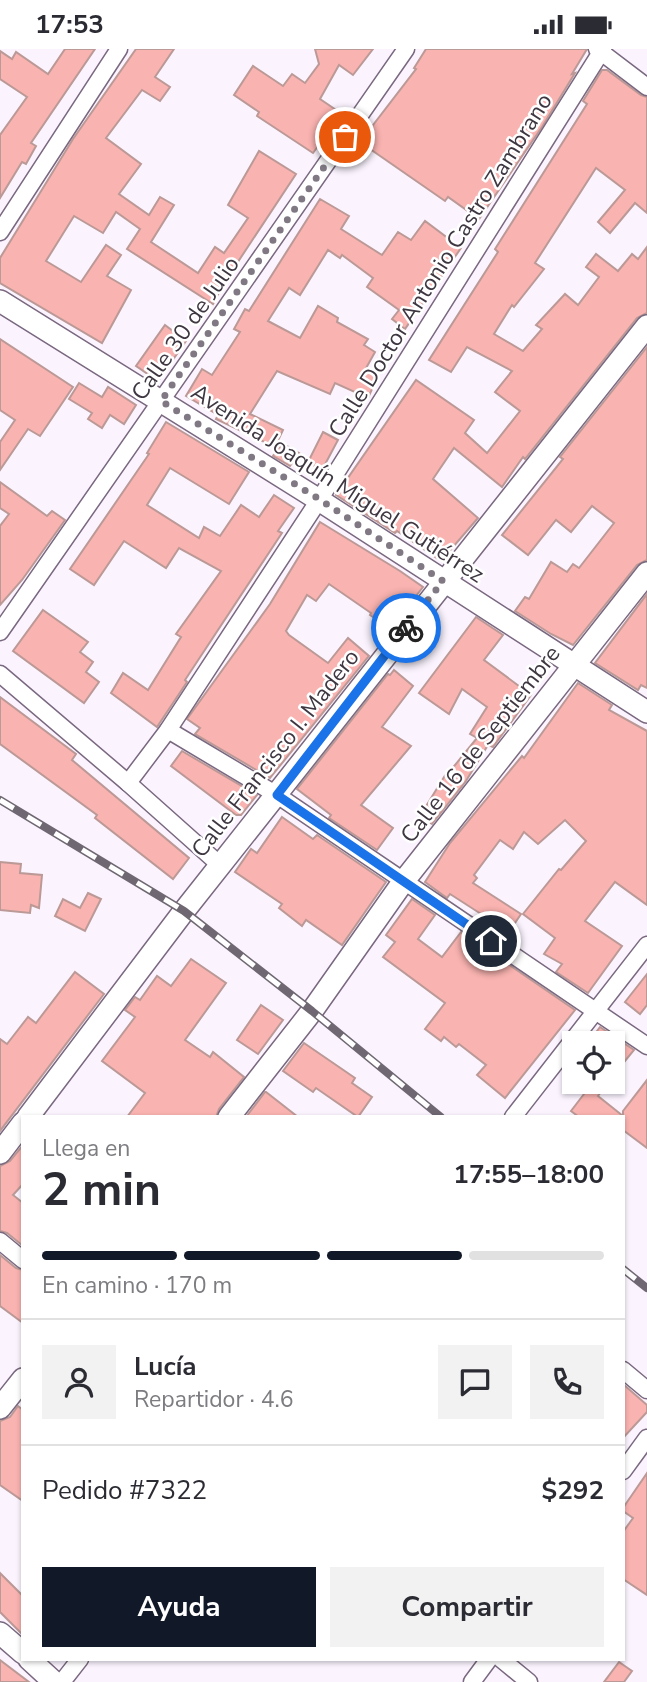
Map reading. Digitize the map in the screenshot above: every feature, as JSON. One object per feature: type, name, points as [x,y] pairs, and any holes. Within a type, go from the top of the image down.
[{"type":"main road","name":"Avenida Joaquín Miguel Gutiérrez","points":[[0,301],[319,499],[647,712]]},
{"type":"main road","name":"Calle Francisco I. Madero","points":[[30,1115],[220,865],[647,325]]},
{"type":"main road","name":"Calle 16 de Septiembre","points":[[231,1115],[312,1011],[403,882],[647,573]]},
{"type":"main road","points":[[0,1153],[21,1126]]},
{"type":"main road","points":[[0,1408],[21,1382]]},
{"type":"main road","points":[[0,1633],[21,1651]]},
{"type":"main road","points":[[31,1661],[54,1682]]},
{"type":"street","points":[[0,232],[119,49]]},
{"type":"street","name":"Calle 30 de Julio","points":[[0,632],[406,49]]},
{"type":"street","points":[[600,50],[647,87]]},
{"type":"street","name":"Calle Doctor Antonio Castro Zambrano","points":[[128,783],[168,730],[319,499],[600,50]]},
{"type":"street","points":[[0,674],[220,865]]},
{"type":"street","points":[[168,730],[277,795],[647,1046]]},
{"type":"street","points":[[515,1115],[647,945]]},
{"type":"street","points":[[0,1241],[21,1258]]},
{"type":"street","points":[[625,1372],[647,1390]]},
{"type":"street","points":[[625,1468],[647,1438]]},
{"type":"street","points":[[62,1682],[78,1661]]},
{"type":"street","points":[[472,1682],[488,1661]]},
{"type":"street","points":[[503,1661],[529,1682]]},
{"type":"building","points":[[65,49],[95,49],[31,143],[36,146],[26,164],[22,162],[0,198],[0,135],[27,97],[0,79],[0,51],[12,59],[16,52],[48,74]]},
{"type":"building","points":[[136,49],[174,49],[155,77],[170,87],[160,101],[142,90],[106,138],[141,164],[119,194],[149,215],[160,197],[174,205],[151,242],[198,273],[215,247],[224,253],[248,218],[228,205],[259,151],[296,174],[213,304],[127,249],[140,229],[116,212],[103,233],[74,216],[46,261],[81,282],[106,245],[121,255],[107,276],[131,290],[102,343],[0,283],[0,258],[73,139]]},
{"type":"building","points":[[315,49],[373,49],[353,75],[339,65],[320,99],[342,114],[313,153],[257,116],[259,112],[234,95],[253,66],[283,86],[292,74],[305,83],[319,64]]},
{"type":"building","points":[[426,49],[587,49],[542,127],[479,219],[448,197],[445,201],[360,142],[416,69],[414,68]]},
{"type":"building","points":[[602,70],[607,70],[647,97],[647,213],[635,203],[610,233],[598,222],[625,190],[596,168],[535,263],[544,269],[514,307],[512,305],[494,334],[523,351],[542,329],[536,325],[565,294],[578,305],[599,277],[586,267],[596,254],[618,271],[632,254],[638,259],[647,247],[647,313],[637,318],[525,459],[523,457],[502,487],[454,448],[433,479],[478,518],[441,561],[336,495],[416,380],[474,420],[465,433],[487,453],[520,411],[495,392],[512,371],[467,347],[451,372],[429,360],[498,252],[495,249],[587,104],[583,101]]},
{"type":"building","points":[[320,199],[349,216],[341,229],[382,255],[398,232],[411,240],[425,221],[461,248],[405,329],[392,319],[399,310],[367,287],[373,278],[342,255],[340,258],[328,250],[300,295],[289,288],[268,321],[300,338],[318,306],[338,318],[337,322],[368,339],[364,345],[375,352],[365,370],[378,376],[368,398],[335,383],[330,394],[277,371],[250,414],[283,430],[275,447],[216,419],[218,415],[186,396],[202,369],[212,375],[240,332],[234,329],[245,309],[249,311]]},
{"type":"building","points":[[165,325],[186,341],[158,381],[136,366]]},
{"type":"building","points":[[0,339],[73,387],[40,436],[28,429],[0,470],[0,442],[15,420],[0,410]]},
{"type":"building","points":[[647,347],[647,560],[637,565],[573,645],[515,611],[525,597],[529,599],[551,562],[567,572],[573,564],[579,568],[614,523],[592,506],[571,532],[556,520],[528,555],[502,535]]},
{"type":"building","points":[[79,383],[102,397],[108,387],[136,405],[124,424],[110,415],[102,428],[88,419],[92,413],[69,399]]},
{"type":"building","points":[[166,422],[249,472],[229,504],[170,468],[147,505],[199,538],[204,527],[220,536],[241,505],[259,517],[274,495],[294,508],[278,531],[282,533],[157,727],[111,693],[123,673],[148,690],[181,637],[176,634],[221,571],[179,548],[166,568],[124,541],[94,585],[70,569],[149,454],[147,453]]},
{"type":"building","points":[[323,432],[338,440],[322,470],[308,462]]},
{"type":"building","points":[[282,443],[299,453],[290,466],[273,456]]},
{"type":"building","points":[[0,482],[47,516],[52,511],[65,520],[22,580],[0,605],[0,526],[9,514],[0,508]]},
{"type":"building","points":[[320,522],[423,587],[390,629],[329,584],[316,601],[307,595],[286,631],[289,635],[328,663],[348,638],[369,656],[270,778],[195,734],[200,728],[187,719],[270,604]]},
{"type":"building","points":[[647,594],[647,688],[641,685],[638,690],[595,663]]},
{"type":"building","points":[[43,610],[88,642],[80,652],[93,662],[86,672],[99,682],[84,703],[13,651]]},
{"type":"building","points":[[476,617],[503,635],[484,660],[531,695],[493,747],[488,745],[466,781],[432,824],[420,816],[449,769],[451,770],[477,738],[470,734],[487,707],[462,689],[449,714],[419,693]]},
{"type":"building","points":[[394,670],[413,686],[382,727],[411,746],[361,805],[393,828],[377,850],[329,818],[331,815],[297,789],[388,674]]},
{"type":"building","points":[[578,683],[612,705],[609,710],[647,731],[647,905],[615,882],[585,921],[622,946],[588,993],[556,972],[562,964],[544,954],[555,938],[523,914],[559,869],[561,870],[586,841],[565,820],[538,844],[524,832],[513,849],[500,840],[474,875],[477,878],[473,883],[521,914],[509,932],[450,894],[447,898],[425,882],[450,843],[522,756],[524,758]]},
{"type":"building","points":[[0,697],[76,754],[72,760],[189,858],[173,879],[95,818],[97,815],[0,744]]},
{"type":"building","points":[[182,751],[257,795],[241,815],[236,815],[171,766]]},
{"type":"building","points":[[282,817],[313,839],[317,835],[386,882],[342,945],[306,920],[302,926],[279,908],[282,904],[235,872],[251,849],[257,853]]},
{"type":"building","points":[[0,862],[21,864],[20,873],[42,875],[39,908],[31,905],[30,913],[0,910]]},
{"type":"building","points":[[88,893],[101,899],[85,931],[55,916],[63,899],[80,908]]},
{"type":"building","points":[[412,899],[435,915],[418,939],[442,957],[461,932],[575,1010],[505,1098],[477,1075],[486,1065],[459,1044],[456,1047],[444,1037],[441,1041],[425,1029],[445,1003],[383,957],[395,942],[386,935]]},
{"type":"building","points":[[191,959],[226,983],[185,1040],[210,1057],[213,1052],[244,1077],[217,1115],[128,1115],[145,1093],[102,1061],[135,1017],[125,1010],[135,997],[140,1000],[157,976],[171,986]]},
{"type":"building","points":[[75,972],[104,994],[0,1131],[0,1039],[7,1044],[28,1017],[36,1023]]},
{"type":"building","points":[[647,974],[647,1005],[640,1014],[625,1002]]},
{"type":"building","points":[[261,1005],[283,1020],[258,1054],[237,1040]]},
{"type":"building","points":[[304,1043],[355,1078],[352,1083],[372,1097],[359,1115],[355,1115],[316,1088],[313,1092],[283,1071]]},
{"type":"building","points":[[625,1044],[634,1050],[625,1061]]},
{"type":"building","points":[[647,1080],[647,1148],[625,1132],[623,1111]]},
{"type":"building","points":[[266,1092],[295,1115],[248,1115]]},
{"type":"building","points":[[584,1094],[599,1094],[598,1096],[622,1115],[576,1115],[571,1111]]},
{"type":"building","points":[[21,1147],[21,1186],[13,1195],[21,1201],[21,1244],[0,1231],[0,1166],[10,1161]]},
{"type":"building","points":[[0,1255],[21,1269],[21,1322],[0,1306]]},
{"type":"building","points":[[625,1386],[647,1405],[647,1412],[625,1436]]},
{"type":"building","points":[[18,1406],[21,1408],[21,1500],[0,1485],[0,1421],[10,1417]]},
{"type":"building","points":[[647,1473],[647,1595],[625,1580],[625,1529],[633,1518],[625,1512],[625,1505]]},
{"type":"building","points":[[0,1573],[21,1594],[21,1633],[0,1612]]},
{"type":"building","points":[[0,1660],[29,1682],[0,1682]]},
{"type":"building","points":[[619,1662],[632,1671],[624,1682],[604,1682]]},
{"type":"railway","points":[[0,800],[184,911],[439,1115]]},
{"type":"railway","points":[[625,1271],[647,1288]]},
{"type":"way so far","points":[[345,137],[161,401],[319,499],[443,581],[406,628]]},
{"type":"route","points":[[406,628],[277,795],[491,941]]}]
